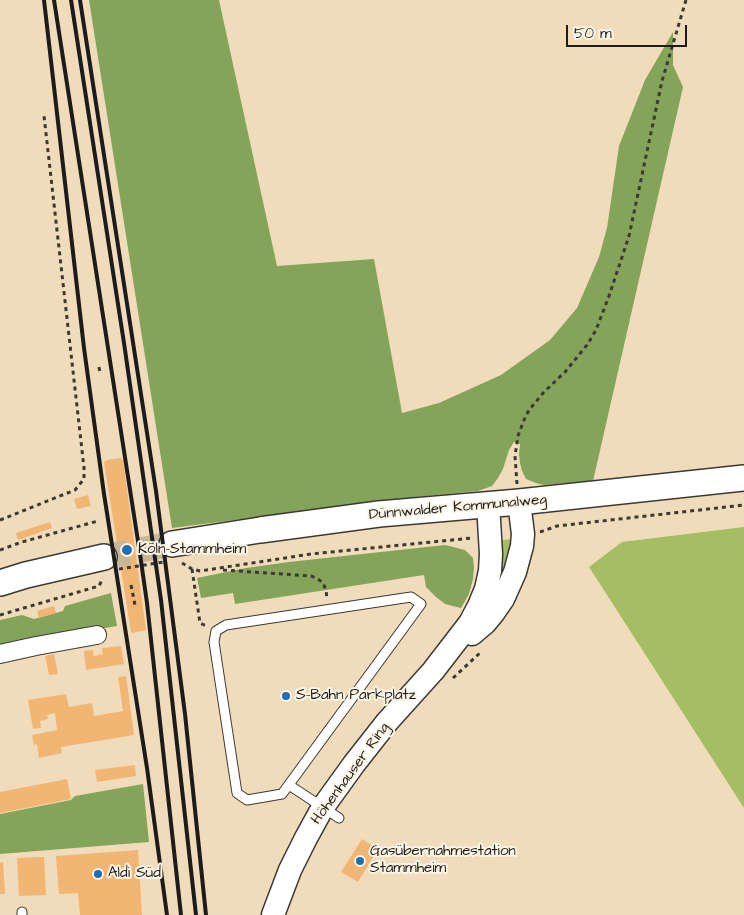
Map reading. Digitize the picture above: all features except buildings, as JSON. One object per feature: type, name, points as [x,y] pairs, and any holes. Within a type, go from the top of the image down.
[{"type":"main road","name":"Dünnwalder Kommunalweg","points":[[174,555],[260,530],[370,516],[744,478]]},
{"type":"main road","points":[[0,583],[26,575],[106,568]]},
{"type":"street","name":"Höhenhauser Ring","points":[[273,915],[290,870],[306,838],[331,813],[354,764],[382,729],[440,677],[503,599],[515,572],[522,546],[535,535],[519,502]]},
{"type":"street","name":"Höhenhauser Ring","points":[[440,677],[470,623],[486,589],[492,554],[488,504]]},
{"type":"street","points":[[0,654],[98,635]]},
{"type":"lane","points":[[411,597],[421,604],[282,794],[246,800],[237,792],[214,642],[216,631],[226,625],[329,610],[411,597]]},
{"type":"lane","points":[[289,785],[331,813]]},
{"type":"path","points":[[519,502],[515,465],[518,436],[530,410],[587,345],[602,315],[629,236],[662,81],[686,0]]},
{"type":"path","points":[[0,520],[75,490],[84,479],[44,116]]},
{"type":"path","points":[[99,368],[100,373]]},
{"type":"path","points":[[535,535],[557,526],[744,505]]},
{"type":"path","points":[[0,550],[22,542],[98,522]]},
{"type":"path","points":[[0,615],[99,586],[106,568],[119,569],[174,555],[192,569],[200,571],[311,554],[491,536]]},
{"type":"path","points":[[192,569],[200,623],[216,631]]},
{"type":"path","points":[[218,569],[311,576],[323,584],[326,590],[329,610]]},
{"type":"path","points":[[131,585],[135,605]]},
{"type":"path","points":[[440,677],[486,647]]},
{"type":"green space","points":[[89,0],[219,0],[277,266],[374,259],[402,413],[439,403],[501,375],[550,340],[577,308],[599,257],[607,228],[619,146],[645,80],[673,32],[673,65],[683,87],[593,481],[544,485],[526,479],[520,463],[520,444],[514,442],[498,478],[492,486],[478,491],[406,498],[172,528]]},
{"type":"green space","points":[[744,527],[744,808],[589,567],[622,542]]},
{"type":"green space","points":[[513,539],[499,580],[497,579],[502,540]]},
{"type":"green space","points":[[445,545],[465,550],[473,558],[473,579],[469,594],[461,608],[445,604],[436,597],[426,587],[424,575],[235,604],[233,593],[201,598],[197,578],[289,562]]},
{"type":"green space","points":[[111,593],[117,626],[0,646],[0,620],[22,615],[34,619],[63,611],[65,606]]},
{"type":"green space","points":[[143,784],[149,842],[0,854],[0,814],[71,800],[75,796]]},
{"type":"tunnel","points":[[104,557],[172,544]]},
{"type":"railway","points":[[44,0],[84,348],[104,494],[147,768],[167,915]]},
{"type":"railway","points":[[54,0],[147,603],[181,915]]},
{"type":"railway","points":[[71,0],[124,343],[161,600],[196,915]]},
{"type":"railway","points":[[80,0],[156,491],[185,714],[206,915]]},
{"type":"place","name":"Köln-Stammheim","points":[[127,550]]},
{"type":"place","name":"S-Bahn Parkplatz","points":[[286,696]]},
{"type":"place","name":"Gasübernahmestation Stammheim","points":[[360,861]]},
{"type":"place","name":"Aldi Süd","points":[[98,874]]}]
